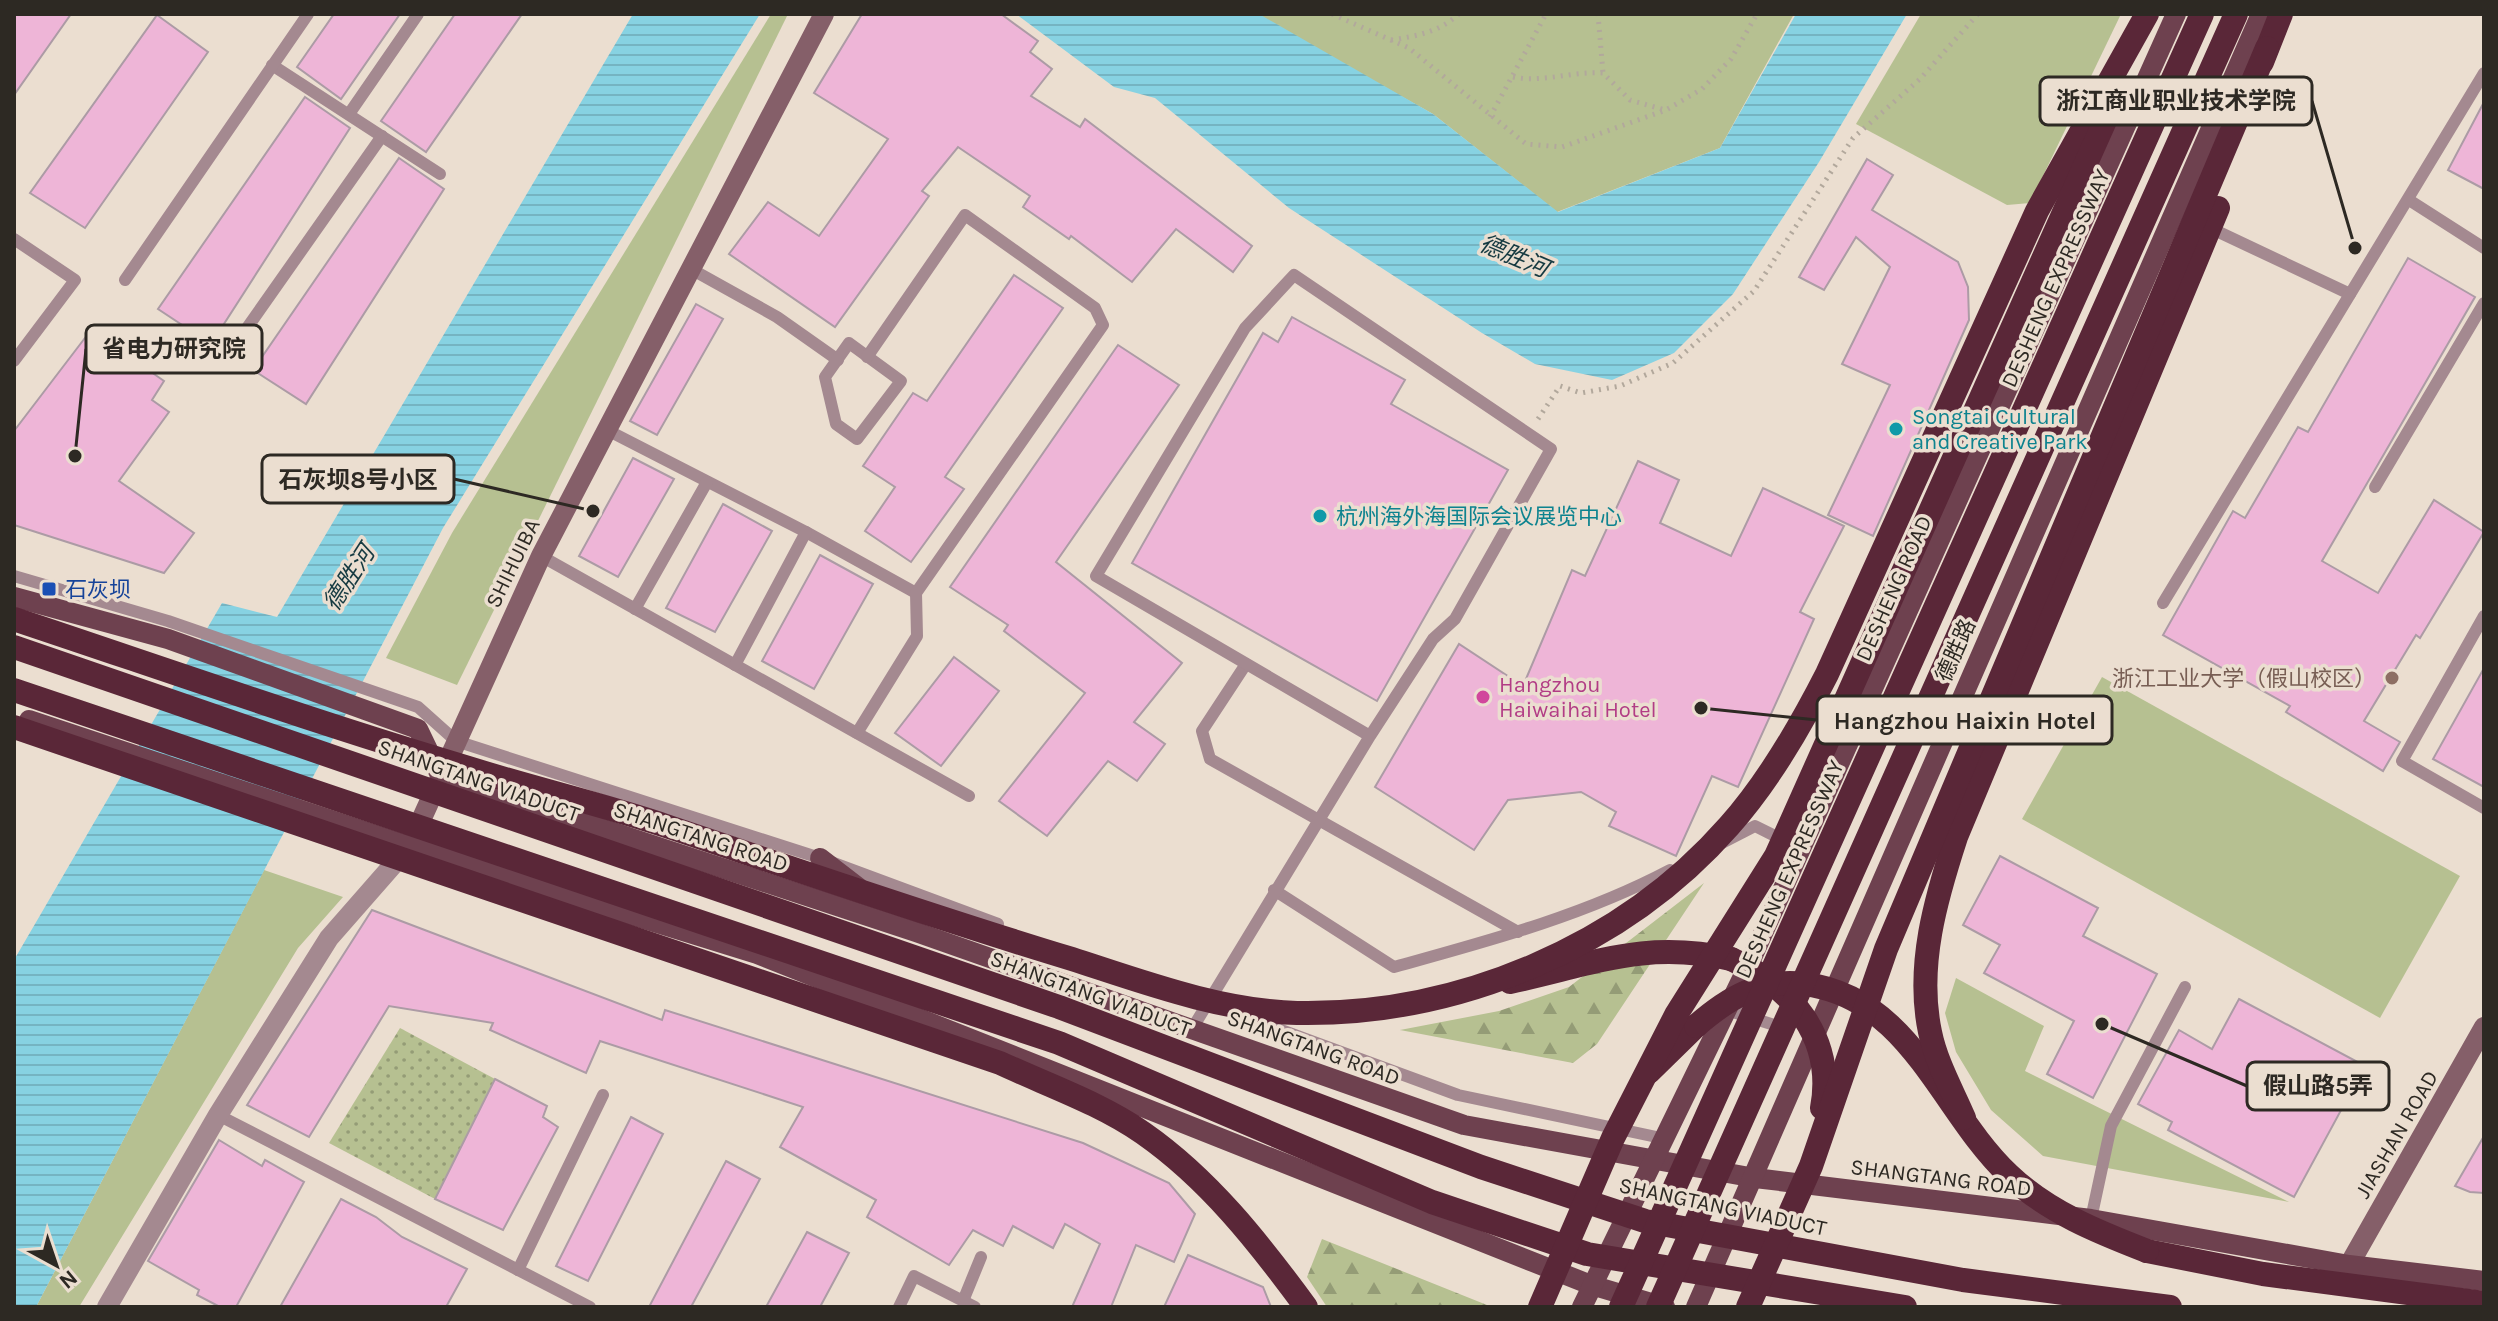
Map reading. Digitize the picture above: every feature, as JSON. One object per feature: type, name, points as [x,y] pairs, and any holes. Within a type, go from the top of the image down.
[{"type":"highway","points":[[1470,990],[1552,957],[1605,931],[1692,865],[1730,825],[1764,781],[1800,726],[1827,674],[2037,211],[2147,14]]},
{"type":"highway","points":[[1540,1307],[1613,1138],[1676,1015],[1776,856],[2154,14]]},
{"type":"highway","name":"DESHENG EXPRESSWAY","points":[[1621,1307],[2202,14]]},
{"type":"highway","points":[[1658,1307],[2236,14]]},
{"type":"highway","points":[[1748,1307],[1811,1166],[1886,949],[2281,14]]},
{"type":"highway","points":[[1964,1118],[1929,1030],[1926,973],[1933,907],[1956,837],[2224,194],[2267,48]]},
{"type":"highway","points":[[14,619],[472,769],[660,824],[916,911],[1230,1004],[1293,1013],[1342,1012],[1470,990],[1643,951],[1691,950],[1731,959],[1761,972],[1790,996],[1810,1024],[1820,1049],[1824,1094],[1811,1166]]},
{"type":"highway","name":"SHANGTANG VIADUCT","points":[[14,647],[1059,1007],[1481,1167],[1645,1221],[1963,1280],[2170,1307]]},
{"type":"highway","points":[[14,690],[1059,1043],[1432,1202],[1587,1254],[1905,1307]]},
{"type":"highway","points":[[14,727],[1000,1063],[1141,1132],[1180,1163],[1266,1252],[1306,1307]]},
{"type":"highway","points":[[1646,1075],[1696,1026],[1744,990],[1772,984],[1809,984],[1872,1008],[1913,1050],[2009,1175],[2081,1226],[2147,1251],[2263,1274],[2484,1303]]},
{"type":"highway","points":[[1560,1307],[1561,1258]]},
{"type":"main road","name":"DESHENG ROAD","points":[[1582,1307],[1666,1139],[1802,849],[2176,14]]},
{"type":"main road","name":"德胜路","points":[[1696,1307],[1755,1178],[1839,975],[2261,14]]},
{"type":"main road","points":[[14,597],[168,630],[418,729],[440,775]]},
{"type":"main road","points":[[14,716],[110,745],[409,846],[757,954],[1591,1285],[1665,1307]]},
{"type":"main road","name":"SHANGTANG ROAD","points":[[440,775],[916,932],[1464,1125],[1755,1178],[2091,1219],[2349,1265],[2484,1281]]},
{"type":"main road","points":[[820,858],[916,932]]},
{"type":"street","name":"SHIHUIBA","points":[[107,1307],[218,1115],[329,938],[409,846],[541,556],[824,14]]},
{"type":"street","name":"JIASHAN ROAD","points":[[2349,1265],[2484,1027]]},
{"type":"lane","points":[[125,280],[308,14]]},
{"type":"lane","points":[[349,114],[418,14]]},
{"type":"lane","points":[[272,65],[440,174]]},
{"type":"lane","points":[[2163,603],[2484,73]]},
{"type":"lane","points":[[235,345],[382,136]]},
{"type":"lane","points":[[2409,200],[2484,248]]},
{"type":"lane","points":[[2174,211],[2350,294]]},
{"type":"lane","points":[[857,733],[917,636],[916,593],[1103,325],[1095,308],[965,215],[867,357]]},
{"type":"lane","points":[[14,239],[75,280],[14,361]]},
{"type":"lane","points":[[691,269],[777,317],[838,360]]},
{"type":"lane","points":[[1192,1029],[1370,736],[1433,639],[1455,619],[1551,449],[1294,275],[1245,328],[1096,576],[1370,736]]},
{"type":"lane","points":[[2375,487],[2484,303]]},
{"type":"lane","points":[[849,343],[901,381],[857,439],[836,424],[825,377],[838,360],[849,343]]},
{"type":"lane","points":[[607,430],[806,532],[916,593]]},
{"type":"lane","points":[[635,609],[707,482]]},
{"type":"lane","points":[[735,665],[806,532]]},
{"type":"lane","points":[[541,556],[969,796]]},
{"type":"lane","points":[[14,576],[168,630],[418,707],[456,741],[820,858],[1458,1095],[1666,1139]]},
{"type":"lane","points":[[2484,616],[2402,761],[2484,808]]},
{"type":"lane","points":[[1246,664],[1202,731],[1210,759],[1319,817],[1518,932]]},
{"type":"lane","points":[[1274,890],[1394,967],[1518,932],[1637,888],[1755,826],[1802,849]]},
{"type":"lane","points":[[1751,960],[1736,1013],[1790,1030],[1839,975]]},
{"type":"lane","points":[[2091,1219],[2111,1126],[2185,987]]},
{"type":"lane","points":[[518,1270],[603,1095]]},
{"type":"lane","points":[[218,1115],[590,1307]]},
{"type":"lane","points":[[899,1307],[914,1276],[969,1304],[981,1257]]},
{"type":"path","points":[[1332,14],[1409,48],[1526,144],[1562,147],[1666,110],[1712,79],[1731,59],[1757,14]]},
{"type":"path","points":[[1390,40],[1443,27],[1459,14]]},
{"type":"path","points":[[1490,117],[1546,14]]},
{"type":"path","points":[[1598,14],[1603,73],[1630,100],[1666,110]]},
{"type":"path","points":[[1528,434],[1560,386],[1581,393],[1620,386],[1673,363],[1754,291],[1853,138],[1920,79],[1978,14]]},
{"type":"path","points":[[1513,77],[1535,81],[1580,72],[1603,73]]},
{"type":"green space","points":[[771,14],[788,14],[457,685],[386,658],[452,533]]},
{"type":"green space","points":[[1254,14],[1794,14],[1720,148],[1557,212],[1433,114]]},
{"type":"green space","points":[[1921,14],[2121,14],[2030,203],[2007,205],[1856,124]]},
{"type":"green space","points":[[2102,677],[2460,876],[2380,1018],[2022,819]]},
{"type":"green space","points":[[264,870],[343,897],[298,948],[79,1307],[36,1307]]},
{"type":"green space","points":[[1704,883],[1597,1044],[1573,1063],[1400,1030],[1499,1011],[1569,987]]},
{"type":"green space","points":[[1956,978],[2044,1026],[2025,1071],[2289,1202],[2043,1156],[1991,1110],[1956,1052],[1945,1013]]},
{"type":"green space","points":[[400,1028],[495,1079],[435,1199],[329,1143]]},
{"type":"green space","points":[[1322,1239],[1492,1307],[1327,1307],[1307,1277]]},
{"type":"water","name":"德胜河","points":[[633,14],[760,14],[443,528],[36,1307],[14,1307],[14,960],[222,603],[277,617]]},
{"type":"water","name":"德胜河","points":[[1016,14],[1259,14],[1433,114],[1558,212],[1720,148],[1796,14],[1907,14],[1819,162],[1733,294],[1674,353],[1612,380],[1535,364],[1482,333],[1289,208],[1155,98],[1114,87]]},
{"type":"building","points":[[14,14],[71,14],[14,95]]},
{"type":"building","points":[[334,14],[400,14],[341,99],[297,67]]},
{"type":"building","points":[[455,14],[522,14],[426,152],[381,121]]},
{"type":"building","points":[[862,14],[1001,14],[1038,41],[1030,52],[1052,69],[1031,96],[1080,127],[1085,119],[1252,246],[1233,272],[1176,229],[1132,282],[1071,236],[1069,239],[1023,207],[1030,196],[958,147],[922,191],[929,196],[835,327],[729,254],[768,202],[819,236],[888,139],[814,93]]},
{"type":"building","points":[[157,15],[208,52],[85,228],[30,193]]},
{"type":"building","points":[[305,97],[350,128],[211,344],[158,309]]},
{"type":"building","points":[[2484,102],[2484,189],[2448,170]]},
{"type":"building","points":[[399,158],[444,189],[306,404],[253,370]]},
{"type":"building","points":[[1867,159],[1893,175],[1872,210],[1958,262],[1968,287],[1969,320],[1873,536],[1828,515],[1890,385],[1842,364],[1890,267],[1856,237],[1824,290],[1799,277]]},
{"type":"building","points":[[2408,258],[2475,297],[2322,561],[2378,593],[2434,500],[2484,532],[2420,638],[2416,635],[2364,721],[2400,742],[2383,771],[2286,712],[2290,706],[2163,635],[2233,511],[2245,518],[2298,427],[2308,432]]},
{"type":"building","points":[[1014,275],[1063,308],[945,477],[964,489],[911,562],[865,531],[895,487],[863,466],[913,393],[927,401]]},
{"type":"building","points":[[696,304],[723,319],[657,435],[630,421]]},
{"type":"building","name":"杭州海外海国际会议展览中心","points":[[1292,317],[1405,380],[1391,404],[1508,470],[1377,701],[1132,563],[1263,333],[1278,342]]},
{"type":"building","points":[[91,330],[164,381],[152,400],[169,412],[119,481],[194,533],[164,573],[14,525],[14,431]]},
{"type":"building","points":[[1118,345],[1179,385],[1056,562],[1182,663],[1134,722],[1165,744],[1137,781],[1108,761],[1047,836],[999,801],[1085,693],[1004,631],[1008,625],[950,587]]},
{"type":"building","points":[[633,458],[674,479],[618,577],[579,556]]},
{"type":"building","points":[[1638,461],[1679,480],[1660,523],[1731,556],[1763,488],[1844,526],[1800,612],[1814,619],[1738,787],[1712,776],[1676,856],[1609,826],[1616,812],[1581,792],[1508,800],[1474,850],[1375,787],[1459,644],[1523,686],[1572,570],[1585,576]]},
{"type":"building","points":[[723,504],[772,531],[715,632],[666,608]]},
{"type":"building","points":[[820,555],[873,584],[814,689],[762,661]]},
{"type":"building","points":[[954,657],[999,691],[941,766],[895,733]]},
{"type":"building","points":[[2484,668],[2484,787],[2433,759]]},
{"type":"building","points":[[2000,856],[2098,908],[2083,936],[2157,974],[2093,1098],[2047,1074],[2074,1021],[1984,973],[2000,945],[1963,925]]},
{"type":"building","points":[[372,910],[662,1020],[665,1010],[1083,1143],[1169,1183],[1195,1214],[1174,1262],[1136,1245],[1111,1307],[1072,1307],[1100,1244],[1065,1224],[1053,1248],[1013,1226],[1003,1246],[973,1230],[949,1265],[867,1217],[876,1200],[780,1147],[803,1107],[600,1041],[586,1073],[490,1030],[493,1023],[389,1006],[309,1137],[247,1105]]},
{"type":"building","points":[[2239,999],[2365,1066],[2294,1197],[2168,1130],[2172,1122],[2138,1104],[2179,1030],[2212,1049]]},
{"type":"building","points":[[495,1079],[547,1106],[543,1117],[558,1127],[503,1230],[435,1199]]},
{"type":"building","points":[[631,1117],[663,1134],[588,1281],[556,1266]]},
{"type":"building","points":[[2484,1136],[2484,1193],[2455,1186]]},
{"type":"building","points":[[219,1140],[262,1166],[265,1160],[304,1182],[236,1307],[220,1307],[197,1295],[199,1290],[148,1261]]},
{"type":"building","points":[[726,1161],[760,1179],[691,1307],[649,1307]]},
{"type":"building","points":[[341,1199],[376,1217],[402,1237],[467,1269],[446,1307],[280,1307]]},
{"type":"building","points":[[807,1232],[849,1253],[820,1307],[766,1307]]},
{"type":"building","points":[[1188,1255],[1263,1287],[1271,1307],[1164,1307]]},
{"type":"place","name":"浙江商业职业技术学院","points":[[2355,248]]},
{"type":"place","name":"Songtai Cultural and Creative Park","points":[[1896,429]]},
{"type":"place","name":"省电力研究院","points":[[75,456]]},
{"type":"place","name":"石灰坝8号小区","points":[[593,511]]},
{"type":"place","name":"杭州海外海国际会议展览中心","points":[[1320,516]]},
{"type":"place","name":"石灰坝","points":[[49,589]]},
{"type":"place","name":"浙江工业大学（假山校区）","points":[[2392,678]]},
{"type":"place","name":"Hangzhou Haiwaihai Hotel","points":[[1483,697]]},
{"type":"place","name":"Hangzhou Haixin Hotel","points":[[1701,708]]},
{"type":"place","name":"假山路5弄","points":[[2102,1024]]}]
